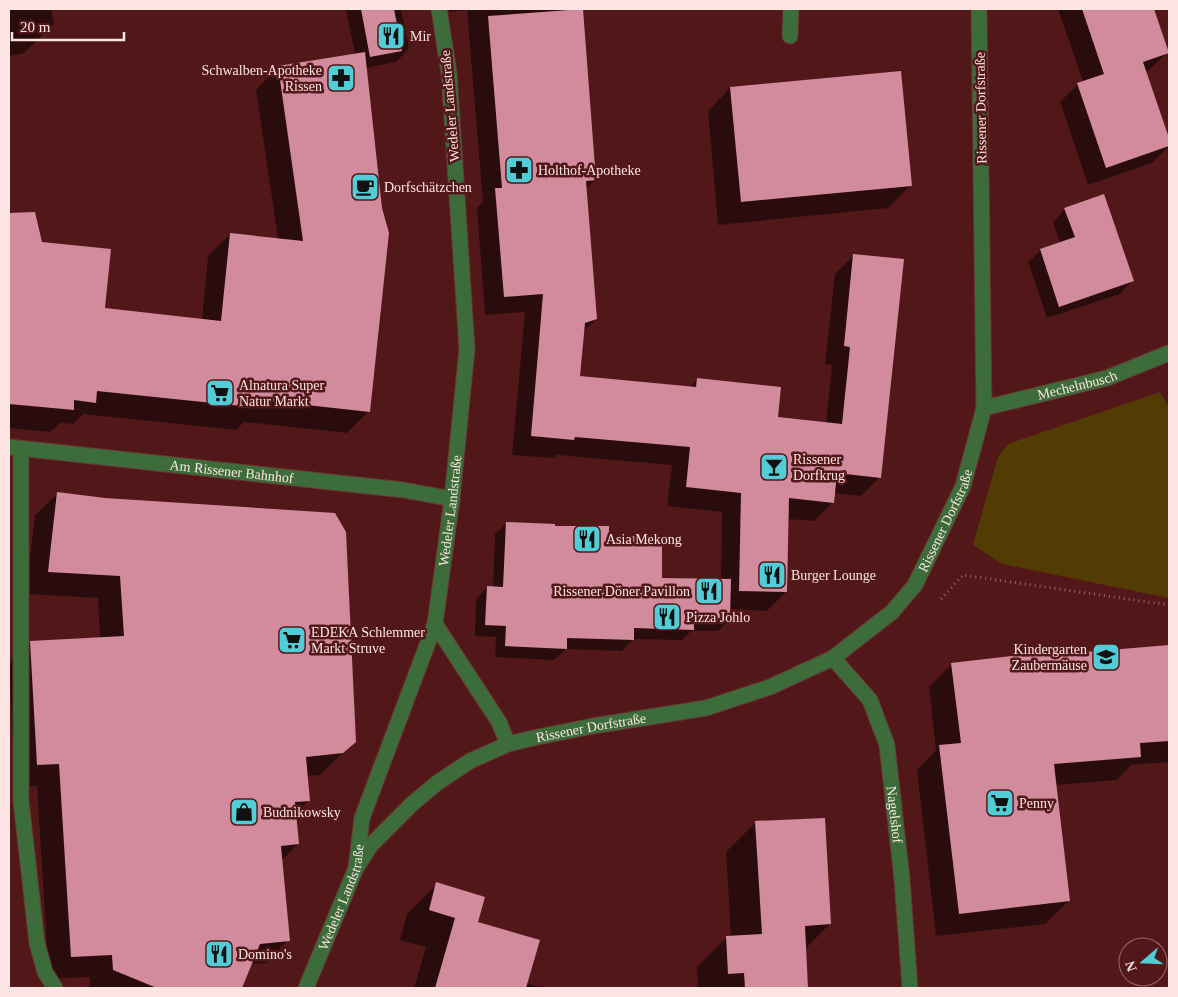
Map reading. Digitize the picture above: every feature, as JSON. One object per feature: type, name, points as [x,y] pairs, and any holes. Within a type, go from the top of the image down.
[{"type":"street","name":"Wedeler Landstraße","points":[[306,988],[356,868],[362,818],[435,624],[452,499],[467,349],[450,74],[439,9]]},
{"type":"street","points":[[790,36],[791,9]]},
{"type":"street","name":"Rissener Dorfstraße","points":[[356,868],[371,845],[412,804],[437,783],[470,761],[508,744],[593,726],[706,708],[770,687],[833,658],[892,612],[915,585],[963,486],[984,408],[980,9]]},
{"type":"street","name":"Mechelnbusch","points":[[984,408],[1107,378],[1169,353]]},
{"type":"street","name":"Am Rissener Bahnhof","points":[[15,448],[404,490],[452,499]]},
{"type":"street","points":[[15,448],[21,801],[37,943],[45,972],[54,988]]},
{"type":"street","points":[[435,624],[495,716],[508,744]]},
{"type":"street","name":"Nagelshof","points":[[833,658],[870,700],[887,745],[902,879],[910,988]]},
{"type":"path","points":[[915,585],[936,604],[963,575],[1169,605]]},
{"type":"shaded area","points":[[1160,392],[1169,408],[1169,598],[1002,564],[973,545],[998,457],[1008,444]]},
{"type":"building","points":[[361,9],[394,9],[402,51],[370,57]]},
{"type":"building","points":[[583,9],[596,180],[586,181],[597,319],[585,323],[580,376],[696,387],[697,378],[781,387],[778,417],[842,424],[850,347],[844,346],[853,254],[904,259],[881,478],[837,473],[834,503],[789,498],[787,592],[739,591],[741,493],[686,487],[690,447],[575,437],[574,440],[531,436],[543,294],[504,297],[495,188],[502,188],[488,16]]},
{"type":"building","points":[[1082,9],[1154,9],[1169,53],[1143,62],[1169,138],[1169,146],[1106,168],[1077,83],[1104,74]]},
{"type":"building","points":[[365,52],[382,208],[389,233],[370,412],[261,400],[260,408],[97,391],[96,403],[74,400],[74,410],[9,404],[9,213],[35,212],[42,242],[111,249],[105,308],[221,321],[230,233],[303,241],[278,66]]},
{"type":"building","points":[[901,71],[912,186],[741,202],[730,87]]},
{"type":"building","points":[[1104,194],[1134,281],[1059,307],[1040,249],[1075,237],[1064,208]]},
{"type":"building","points":[[57,492],[105,498],[335,513],[346,532],[356,742],[343,753],[306,757],[310,801],[295,802],[299,844],[281,846],[290,941],[260,944],[242,988],[157,988],[113,970],[112,955],[71,957],[59,764],[37,765],[30,641],[124,636],[120,576],[48,572]]},
{"type":"building","points":[[506,522],[555,524],[555,526],[609,526],[609,536],[662,536],[662,578],[731,579],[730,620],[694,620],[694,630],[634,628],[634,640],[567,638],[567,649],[505,646],[506,626],[485,625],[487,586],[503,587]]},
{"type":"building","points":[[1169,645],[1169,741],[1140,743],[1141,757],[1054,764],[1070,901],[959,914],[939,745],[961,743],[951,663],[1062,650],[1062,654]]},
{"type":"building","points":[[825,818],[831,924],[805,926],[808,988],[745,988],[744,973],[728,974],[726,936],[762,934],[755,821]]},
{"type":"building","points":[[436,882],[485,897],[478,922],[540,940],[526,988],[435,988],[455,918],[429,910]]},
{"type":"place","name":"Mir","points":[[391,36]]},
{"type":"place","name":"Schwalben-Apotheke Rissen","points":[[341,78]]},
{"type":"place","name":"Holthof-Apotheke","points":[[519,170]]},
{"type":"place","name":"Dorfschätzchen","points":[[365,187]]},
{"type":"place","name":"Alnatura Super Natur Markt","points":[[220,393]]},
{"type":"place","name":"Rissener Dorfkrug","points":[[774,467]]},
{"type":"place","name":"Asia Mekong","points":[[587,539]]},
{"type":"place","name":"Burger Lounge","points":[[772,575]]},
{"type":"place","name":"Rissener Döner Pavillon","points":[[709,591]]},
{"type":"place","name":"Pizza Johlo","points":[[667,617]]},
{"type":"place","name":"EDEKA Schlemmer Markt Struve","points":[[292,640]]},
{"type":"place","name":"Kindergarten Zaubermäuse","points":[[1106,657]]},
{"type":"place","name":"Penny","points":[[1000,803]]},
{"type":"place","name":"Budnikowsky","points":[[244,812]]},
{"type":"place","name":"Domino's","points":[[219,954]]}]
